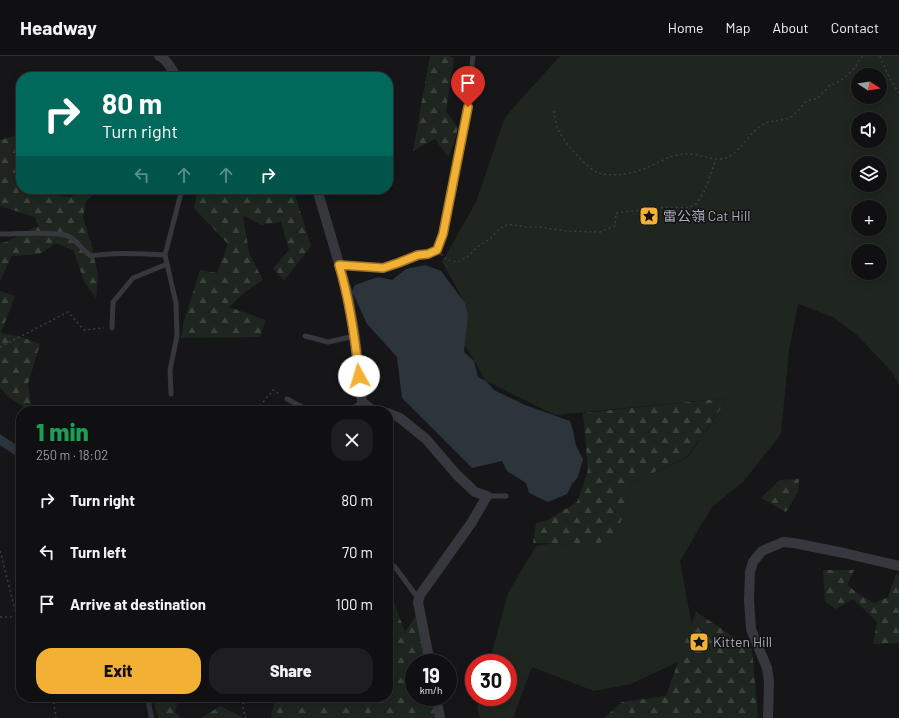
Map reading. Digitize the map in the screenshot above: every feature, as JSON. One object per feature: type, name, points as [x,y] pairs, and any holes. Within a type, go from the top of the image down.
[{"type":"street","points":[[159,56],[174,72]]},
{"type":"street","points":[[318,194],[348,294],[356,336],[362,402],[367,406]]},
{"type":"street","points":[[393,415],[400,418],[426,439],[461,479],[475,492],[487,496],[472,522],[420,595],[418,602],[428,654]]},
{"type":"street","points":[[768,718],[769,681],[767,668],[751,629],[749,600],[750,572],[753,562],[762,551],[783,542],[788,542],[899,566]]},
{"type":"street","points":[[438,706],[440,718]]},
{"type":"lane","points":[[339,265],[383,268],[418,255],[428,254],[437,250],[443,234],[466,122],[474,56]]},
{"type":"lane","points":[[172,394],[170,370],[177,336],[176,303],[165,255],[181,194]]},
{"type":"lane","points":[[0,234],[66,235],[77,242],[84,251],[91,256],[132,253],[165,255]]},
{"type":"lane","points":[[112,328],[113,302],[133,278],[167,264]]},
{"type":"lane","points":[[305,336],[328,342],[356,336]]},
{"type":"lane","points":[[287,399],[300,406]]},
{"type":"lane","points":[[356,406],[362,402]]},
{"type":"lane","points":[[487,496],[506,496]]},
{"type":"lane","points":[[393,566],[415,594],[420,595]]},
{"type":"path","points":[[554,111],[557,127],[561,136],[579,158],[599,173],[614,175],[634,172],[656,164],[666,158],[686,154],[719,160],[738,150],[750,135],[763,124],[772,120],[782,120],[792,117],[802,104],[810,99],[817,99],[830,85],[841,81],[855,68],[859,60],[864,56]]},
{"type":"path","points":[[880,56],[889,78],[899,93]]},
{"type":"path","points":[[437,250],[447,260],[458,262],[508,224],[567,231],[600,232],[615,226],[616,214],[668,207],[688,208],[696,204],[704,192],[716,159]]},
{"type":"path","points":[[0,347],[68,312],[84,330],[112,328]]},
{"type":"path","points":[[260,406],[274,390],[287,399]]},
{"type":"path","points":[[0,551],[16,613]]},
{"type":"path","points":[[0,617],[16,617]]},
{"type":"path","points":[[54,702],[56,718]]},
{"type":"path","points":[[244,702],[243,709],[246,718]]},
{"type":"green space","points":[[430,56],[449,56],[454,58],[446,111],[458,128],[448,157],[435,139],[413,151]]},
{"type":"green space","points":[[560,56],[899,56],[899,385],[892,372],[857,335],[833,317],[798,304],[789,351],[781,434],[743,482],[712,507],[680,561],[697,653],[631,684],[594,691],[532,667],[513,718],[480,718],[477,707],[517,706],[517,654],[491,654],[508,593],[536,546],[554,543],[582,549],[617,537],[631,483],[688,457],[728,398],[555,415],[486,381],[465,345],[465,303],[442,262],[476,202],[505,117]]},
{"type":"green space","points":[[16,136],[16,194],[46,194],[71,197],[74,194],[94,194],[86,201],[83,217],[92,247],[98,275],[96,298],[85,283],[73,250],[56,243],[40,254],[12,256],[0,281],[0,243],[6,242],[38,226],[35,217],[0,206],[0,140]]},
{"type":"green space","points":[[197,194],[295,194],[311,246],[284,281],[273,268],[289,250],[281,222],[261,225],[243,215],[249,253],[263,280],[245,292],[229,307],[266,320],[260,337],[181,338],[184,321],[200,270],[217,273],[228,244],[194,208]]},
{"type":"green space","points":[[0,291],[15,296],[1,333],[19,336],[40,344],[28,384],[31,406],[22,406],[7,396],[0,387]]},
{"type":"green space","points":[[728,398],[687,457],[631,483],[617,537],[582,549],[554,543],[533,543],[536,523],[548,520],[577,502],[588,470],[583,413]]},
{"type":"green space","points":[[799,479],[798,492],[786,512],[761,498],[780,480]]},
{"type":"green space","points":[[823,570],[854,570],[847,585],[874,603],[888,597],[896,574],[899,575],[899,643],[873,644],[877,622],[853,599],[836,609],[825,602]]},
{"type":"green space","points":[[393,600],[405,632],[415,617],[426,618],[432,654],[405,654],[405,706],[442,706],[444,718],[271,718],[274,702],[393,702]]},
{"type":"green space","points":[[696,612],[752,649],[758,718],[604,718],[622,702],[666,696]]},
{"type":"green space","points":[[156,702],[178,702],[175,711],[180,718],[159,718],[154,705]]},
{"type":"green space","points":[[220,706],[244,718],[202,718]]},
{"type":"shaded area","points":[[425,265],[441,271],[465,303],[468,314],[464,352],[474,361],[478,377],[486,381],[494,390],[525,405],[570,421],[576,446],[583,459],[578,477],[572,484],[567,494],[548,502],[529,493],[526,483],[507,471],[502,461],[472,468],[402,398],[397,357],[367,324],[352,291],[355,285],[378,277],[392,280],[406,269]]},
{"type":"shaded area","points":[[0,434],[16,445],[16,456],[0,445]]},
{"type":"shaded area","points":[[146,702],[151,702],[154,718],[149,718]]},
{"type":"place","name":"雷公嶺 Cat Hill","points":[[649,216]]},
{"type":"place","name":"Kitten Hill","points":[[699,642]]},
{"type":"route","points":[[359,376],[356,336],[348,294],[339,265],[383,268],[418,255],[428,254],[437,250],[443,234],[468,107]]}]
